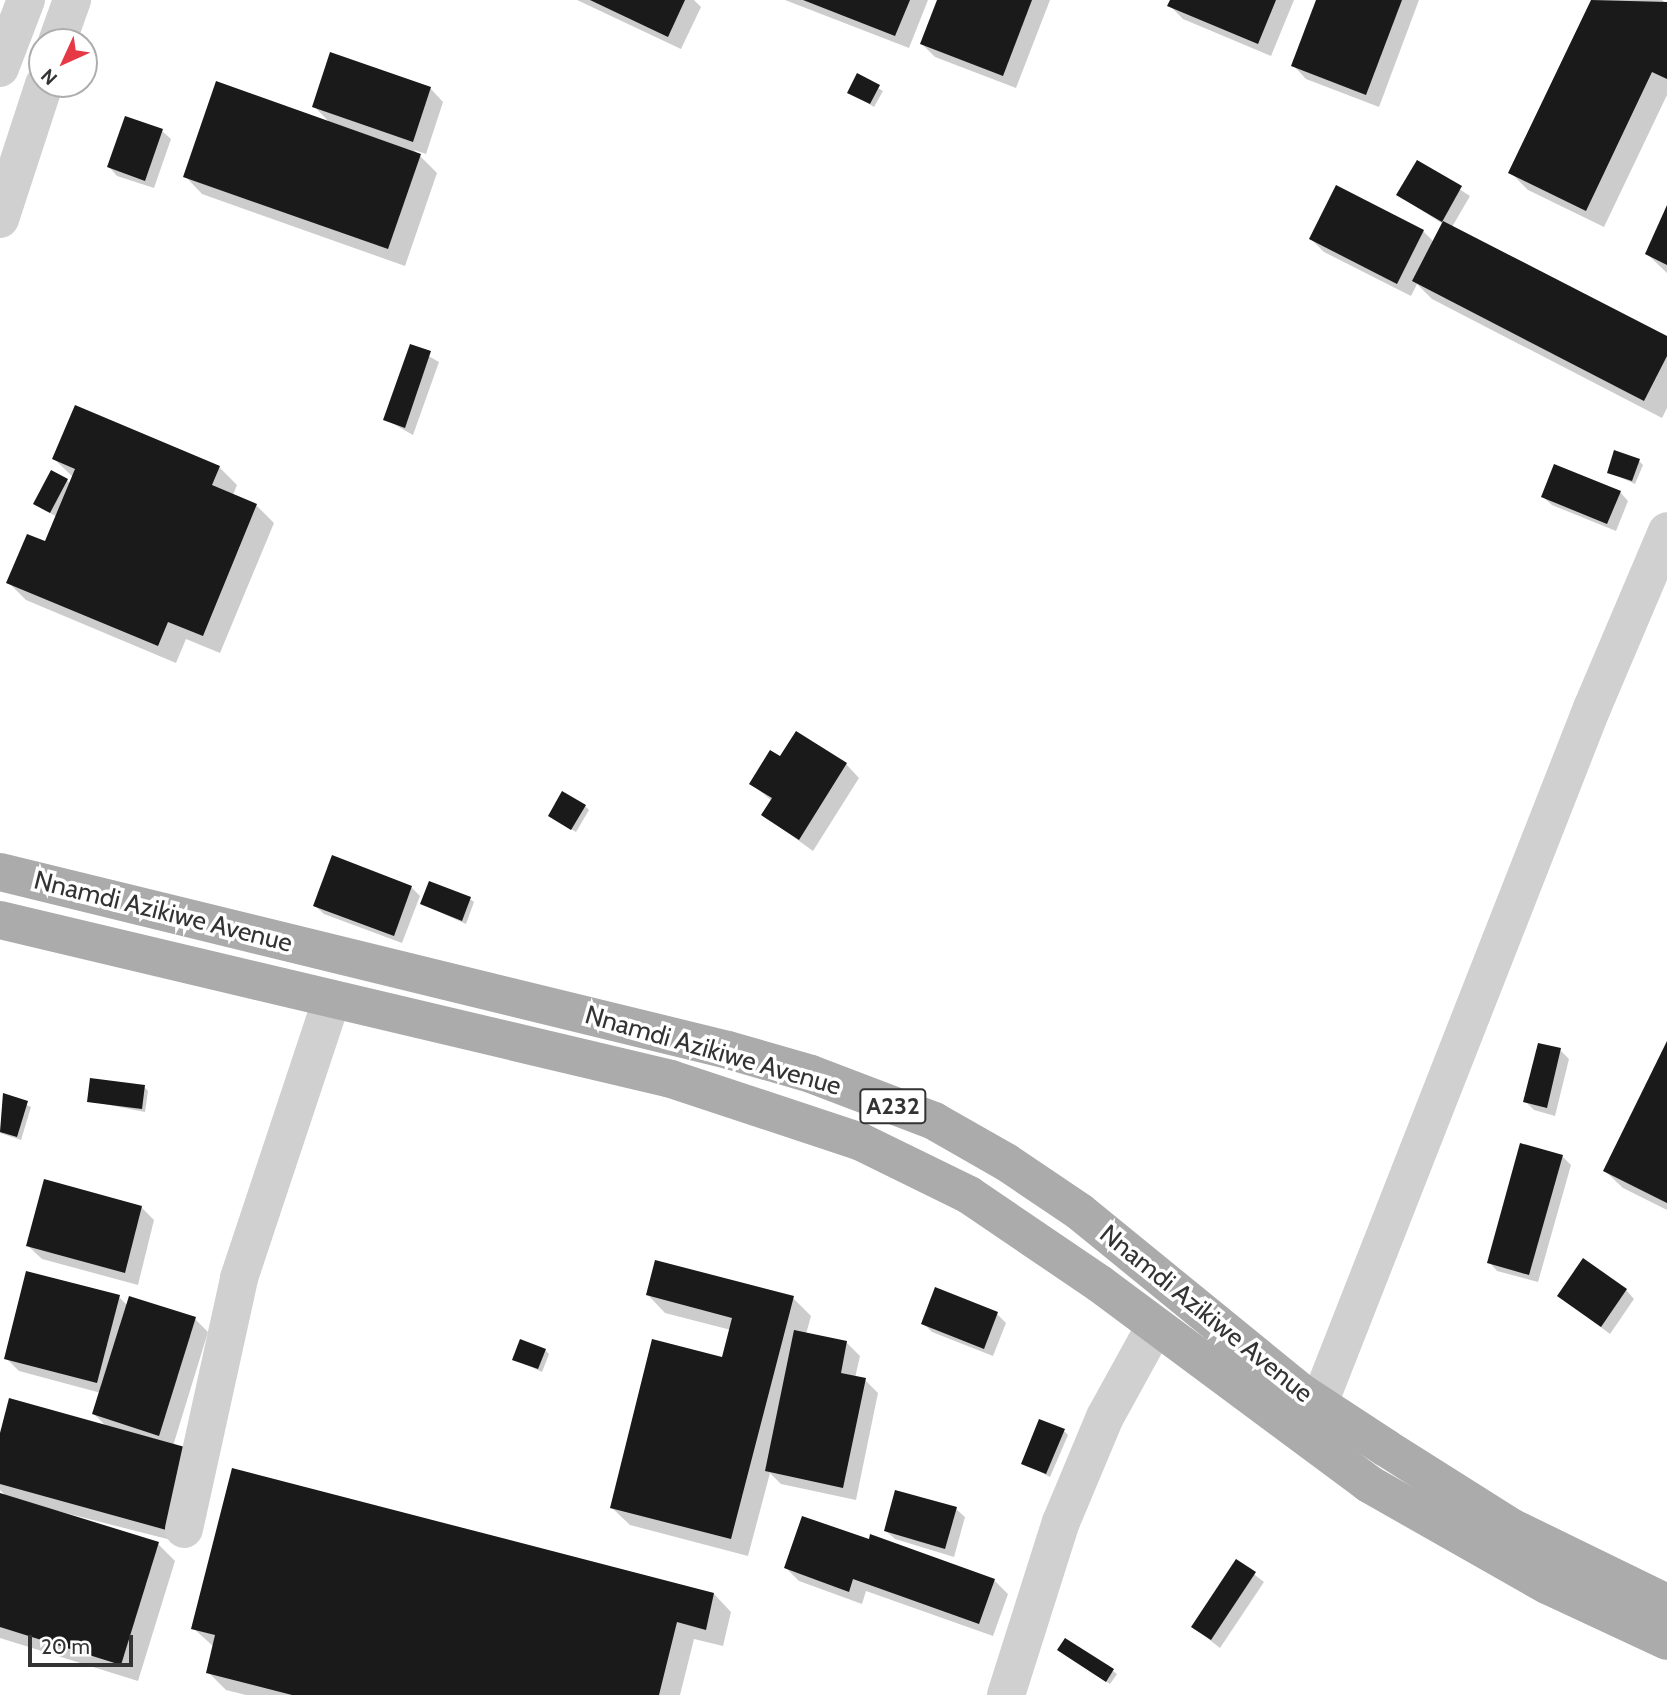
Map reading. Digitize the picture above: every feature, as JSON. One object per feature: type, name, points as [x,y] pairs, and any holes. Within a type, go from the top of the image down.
[{"type":"main road","name":"Nnamdi Azikiwe Avenue","points":[[0,872],[728,1050],[811,1074],[934,1121],[1006,1162],[1080,1212],[1318,1404],[1511,1527],[1667,1603]]},
{"type":"main road","name":"Nnamdi Azikiwe Avenue","points":[[0,920],[671,1079],[859,1141],[969,1195],[1156,1326],[1369,1484],[1473,1545],[1667,1641]]},
{"type":"street","points":[[0,68],[26,0]]},
{"type":"street","points":[[62,28],[72,0]]},
{"type":"street","points":[[0,219],[39,98]]},
{"type":"street","points":[[1305,1439],[1592,708],[1667,531]]},
{"type":"street","points":[[184,1529],[239,1278],[332,999]]},
{"type":"street","points":[[1006,1695],[1061,1522],[1105,1417],[1156,1326]]},
{"type":"building","points":[[590,0],[685,0],[668,37]]},
{"type":"building","points":[[803,0],[910,0],[895,36]]},
{"type":"building","points":[[937,0],[1032,0],[1003,76],[920,44]]},
{"type":"building","points":[[1170,0],[1276,0],[1258,44],[1167,6]]},
{"type":"building","points":[[1316,0],[1402,0],[1366,95],[1291,66]]},
{"type":"building","points":[[1591,0],[1667,2],[1667,79],[1652,72],[1586,211],[1508,173]]},
{"type":"building","points":[[330,52],[431,87],[413,142],[312,107]]},
{"type":"building","points":[[857,73],[880,85],[870,104],[847,93]]},
{"type":"building","points":[[216,81],[421,154],[388,249],[183,177]]},
{"type":"building","points":[[125,116],[163,129],[145,181],[107,167]]},
{"type":"building","points":[[1417,160],[1462,186],[1442,222],[1396,195]]},
{"type":"building","points":[[1336,185],[1424,230],[1397,284],[1309,239]]},
{"type":"building","points":[[1667,205],[1667,265],[1645,254]]},
{"type":"building","points":[[1443,221],[1667,336],[1667,356],[1644,401],[1412,281]]},
{"type":"building","points":[[410,344],[431,351],[405,428],[383,420]]},
{"type":"building","points":[[75,405],[220,466],[212,485],[257,504],[203,636],[168,622],[158,646],[6,583],[27,534],[45,541],[75,469],[52,459]]},
{"type":"building","points":[[1614,450],[1640,459],[1632,481],[1607,473]]},
{"type":"building","points":[[1554,464],[1621,491],[1607,524],[1541,497]]},
{"type":"building","points":[[51,470],[68,479],[50,513],[33,504]]},
{"type":"building","points":[[796,731],[847,763],[799,840],[761,815],[772,798],[749,784],[770,750],[780,756]]},
{"type":"building","points":[[562,791],[586,805],[571,830],[548,816]]},
{"type":"building","points":[[332,855],[412,886],[394,936],[313,906]]},
{"type":"building","points":[[429,881],[471,897],[462,921],[420,904]]},
{"type":"building","points":[[1667,1041],[1667,1203],[1603,1171]]},
{"type":"building","points":[[1538,1043],[1561,1048],[1547,1108],[1523,1102]]},
{"type":"building","points":[[90,1078],[145,1085],[142,1109],[87,1102]]},
{"type":"building","points":[[3,1093],[28,1101],[17,1137],[0,1132]]},
{"type":"building","points":[[1520,1143],[1563,1155],[1529,1275],[1487,1263]]},
{"type":"building","points":[[44,1179],[142,1206],[125,1273],[26,1246]]},
{"type":"building","points":[[1583,1258],[1627,1289],[1601,1327],[1557,1296]]},
{"type":"building","points":[[655,1260],[794,1296],[731,1539],[610,1508],[652,1339],[722,1357],[732,1318],[646,1295]]},
{"type":"building","points":[[26,1271],[120,1295],[97,1383],[4,1359]]},
{"type":"building","points":[[935,1287],[998,1312],[984,1349],[921,1324]]},
{"type":"building","points":[[129,1296],[196,1317],[159,1436],[92,1414]]},
{"type":"building","points":[[794,1330],[847,1341],[841,1373],[866,1378],[843,1488],[765,1471]]},
{"type":"building","points":[[520,1339],[546,1349],[538,1369],[512,1360]]},
{"type":"building","points":[[9,1398],[192,1449],[170,1531],[0,1484],[0,1433]]},
{"type":"building","points":[[1039,1419],[1065,1429],[1046,1474],[1021,1464]]},
{"type":"building","points":[[232,1468],[714,1593],[706,1630],[677,1622],[659,1695],[292,1695],[206,1673],[215,1635],[191,1629]]},
{"type":"building","points":[[895,1490],[957,1507],[945,1549],[884,1531]]},
{"type":"building","points":[[0,1493],[159,1542],[121,1665],[0,1627]]},
{"type":"building","points":[[802,1516],[869,1539],[870,1534],[995,1579],[979,1624],[853,1579],[849,1592],[784,1568]]},
{"type":"building","points":[[1236,1559],[1256,1572],[1211,1640],[1191,1627]]},
{"type":"building","points":[[1065,1638],[1114,1669],[1106,1682],[1057,1650]]}]
